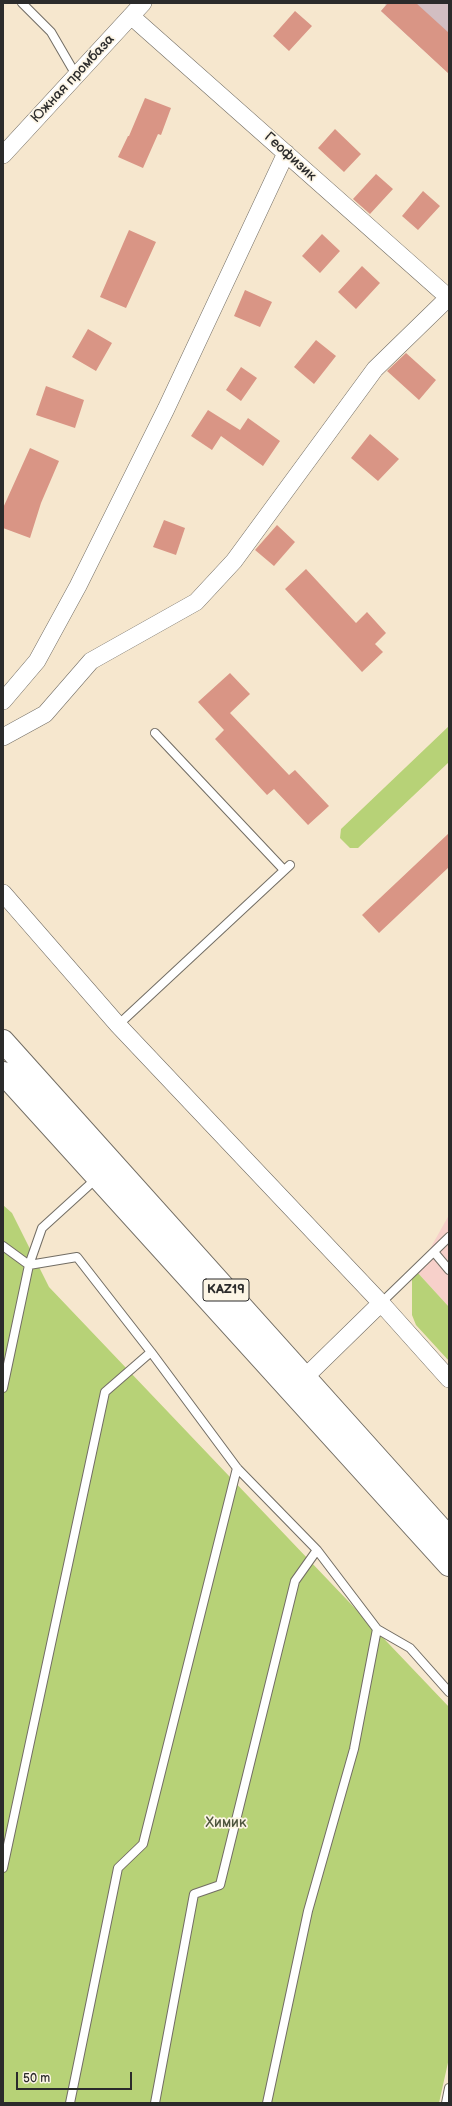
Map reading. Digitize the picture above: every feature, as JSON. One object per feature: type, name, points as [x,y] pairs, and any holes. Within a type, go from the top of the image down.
[{"type":"highway","name":"KAZ19","points":[[3,1041],[105,1170],[298,1384],[449,1565]]},
{"type":"highway","name":"KAZ19","points":[[3,1073],[105,1170]]},
{"type":"highway","name":"KAZ19","points":[[298,1384],[449,1538]]},
{"type":"street","name":"Южная промбаза","points":[[3,154],[143,3]]},
{"type":"street","name":"Геофизик","points":[[131,16],[449,298]]},
{"type":"street","points":[[3,701],[37,661],[78,586],[166,409],[286,153]]},
{"type":"street","points":[[3,737],[45,714],[92,661],[196,602],[234,561],[376,369],[449,298]]},
{"type":"street","points":[[3,893],[118,1025],[381,1303],[449,1379]]},
{"type":"street","points":[[298,1384],[381,1303]]},
{"type":"lane","points":[[22,3],[51,32],[76,75]]},
{"type":"lane","points":[[118,1025],[287,867],[155,733]]},
{"type":"lane","points":[[3,1388],[29,1265],[42,1228],[105,1170]]},
{"type":"lane","points":[[381,1303],[449,1237]]},
{"type":"lane","points":[[3,1246],[29,1265],[77,1257],[151,1352],[237,1468],[317,1550],[377,1629],[410,1648],[449,1692]]},
{"type":"lane","points":[[434,1252],[449,1270]]},
{"type":"lane","points":[[3,1868],[105,1392],[151,1352]]},
{"type":"lane","points":[[70,2103],[118,1868],[143,1844],[237,1468]]},
{"type":"lane","points":[[155,2103],[194,1894],[220,1885],[295,1581],[317,1550]]},
{"type":"lane","points":[[267,2103],[308,1911],[354,1749],[377,1629]]},
{"type":"lane","points":[[446,2103],[449,2088]]},
{"type":"shaded area","points":[[384,3],[449,3],[449,64],[444,69],[381,11],[386,5]]},
{"type":"shaded area","points":[[449,1215],[449,1307],[417,1272]]},
{"type":"green space","points":[[449,726],[449,762],[358,848],[350,848],[340,838],[341,829]]},
{"type":"green space","name":"Химик","points":[[3,1205],[12,1213],[49,1287],[449,1707],[449,2058],[439,2103],[3,2103]]},
{"type":"green space","points":[[417,1272],[449,1307],[449,1361],[416,1325],[412,1315],[412,1278]]},
{"type":"building","points":[[388,3],[416,3],[449,33],[449,74],[381,11]]},
{"type":"building","points":[[295,11],[312,26],[289,51],[273,36]]},
{"type":"building","points":[[145,98],[171,108],[161,135],[158,134],[143,168],[118,157],[129,136]]},
{"type":"building","points":[[335,129],[361,154],[344,172],[318,148]]},
{"type":"building","points":[[376,174],[393,189],[370,214],[353,199]]},
{"type":"building","points":[[423,191],[440,206],[418,230],[402,216]]},
{"type":"building","points":[[129,230],[156,242],[126,308],[100,297]]},
{"type":"building","points":[[322,234],[340,251],[320,273],[302,256]]},
{"type":"building","points":[[362,266],[380,283],[356,309],[338,292]]},
{"type":"building","points":[[245,290],[272,302],[260,327],[234,316]]},
{"type":"building","points":[[88,329],[112,343],[96,371],[72,357]]},
{"type":"building","points":[[316,340],[336,356],[314,384],[294,367]]},
{"type":"building","points":[[406,353],[436,380],[419,400],[387,371]]},
{"type":"building","points":[[241,367],[257,378],[241,401],[226,390]]},
{"type":"building","points":[[46,386],[84,400],[75,428],[36,415]]},
{"type":"building","points":[[208,410],[240,430],[248,418],[280,441],[263,466],[221,436],[212,450],[191,436]]},
{"type":"building","points":[[370,434],[399,459],[378,481],[351,458]]},
{"type":"building","points":[[30,448],[59,461],[41,503],[30,538],[3,528],[3,508]]},
{"type":"building","points":[[164,520],[185,528],[176,555],[153,547]]},
{"type":"building","points":[[277,525],[295,542],[274,566],[255,550]]},
{"type":"building","points":[[306,569],[356,623],[367,612],[386,633],[375,644],[383,652],[362,672],[285,589]]},
{"type":"building","points":[[230,673],[250,694],[230,713],[289,775],[295,770],[329,806],[308,825],[274,789],[267,795],[215,739],[224,730],[198,702]]},
{"type":"building","points":[[449,833],[449,867],[379,933],[362,915]]}]
